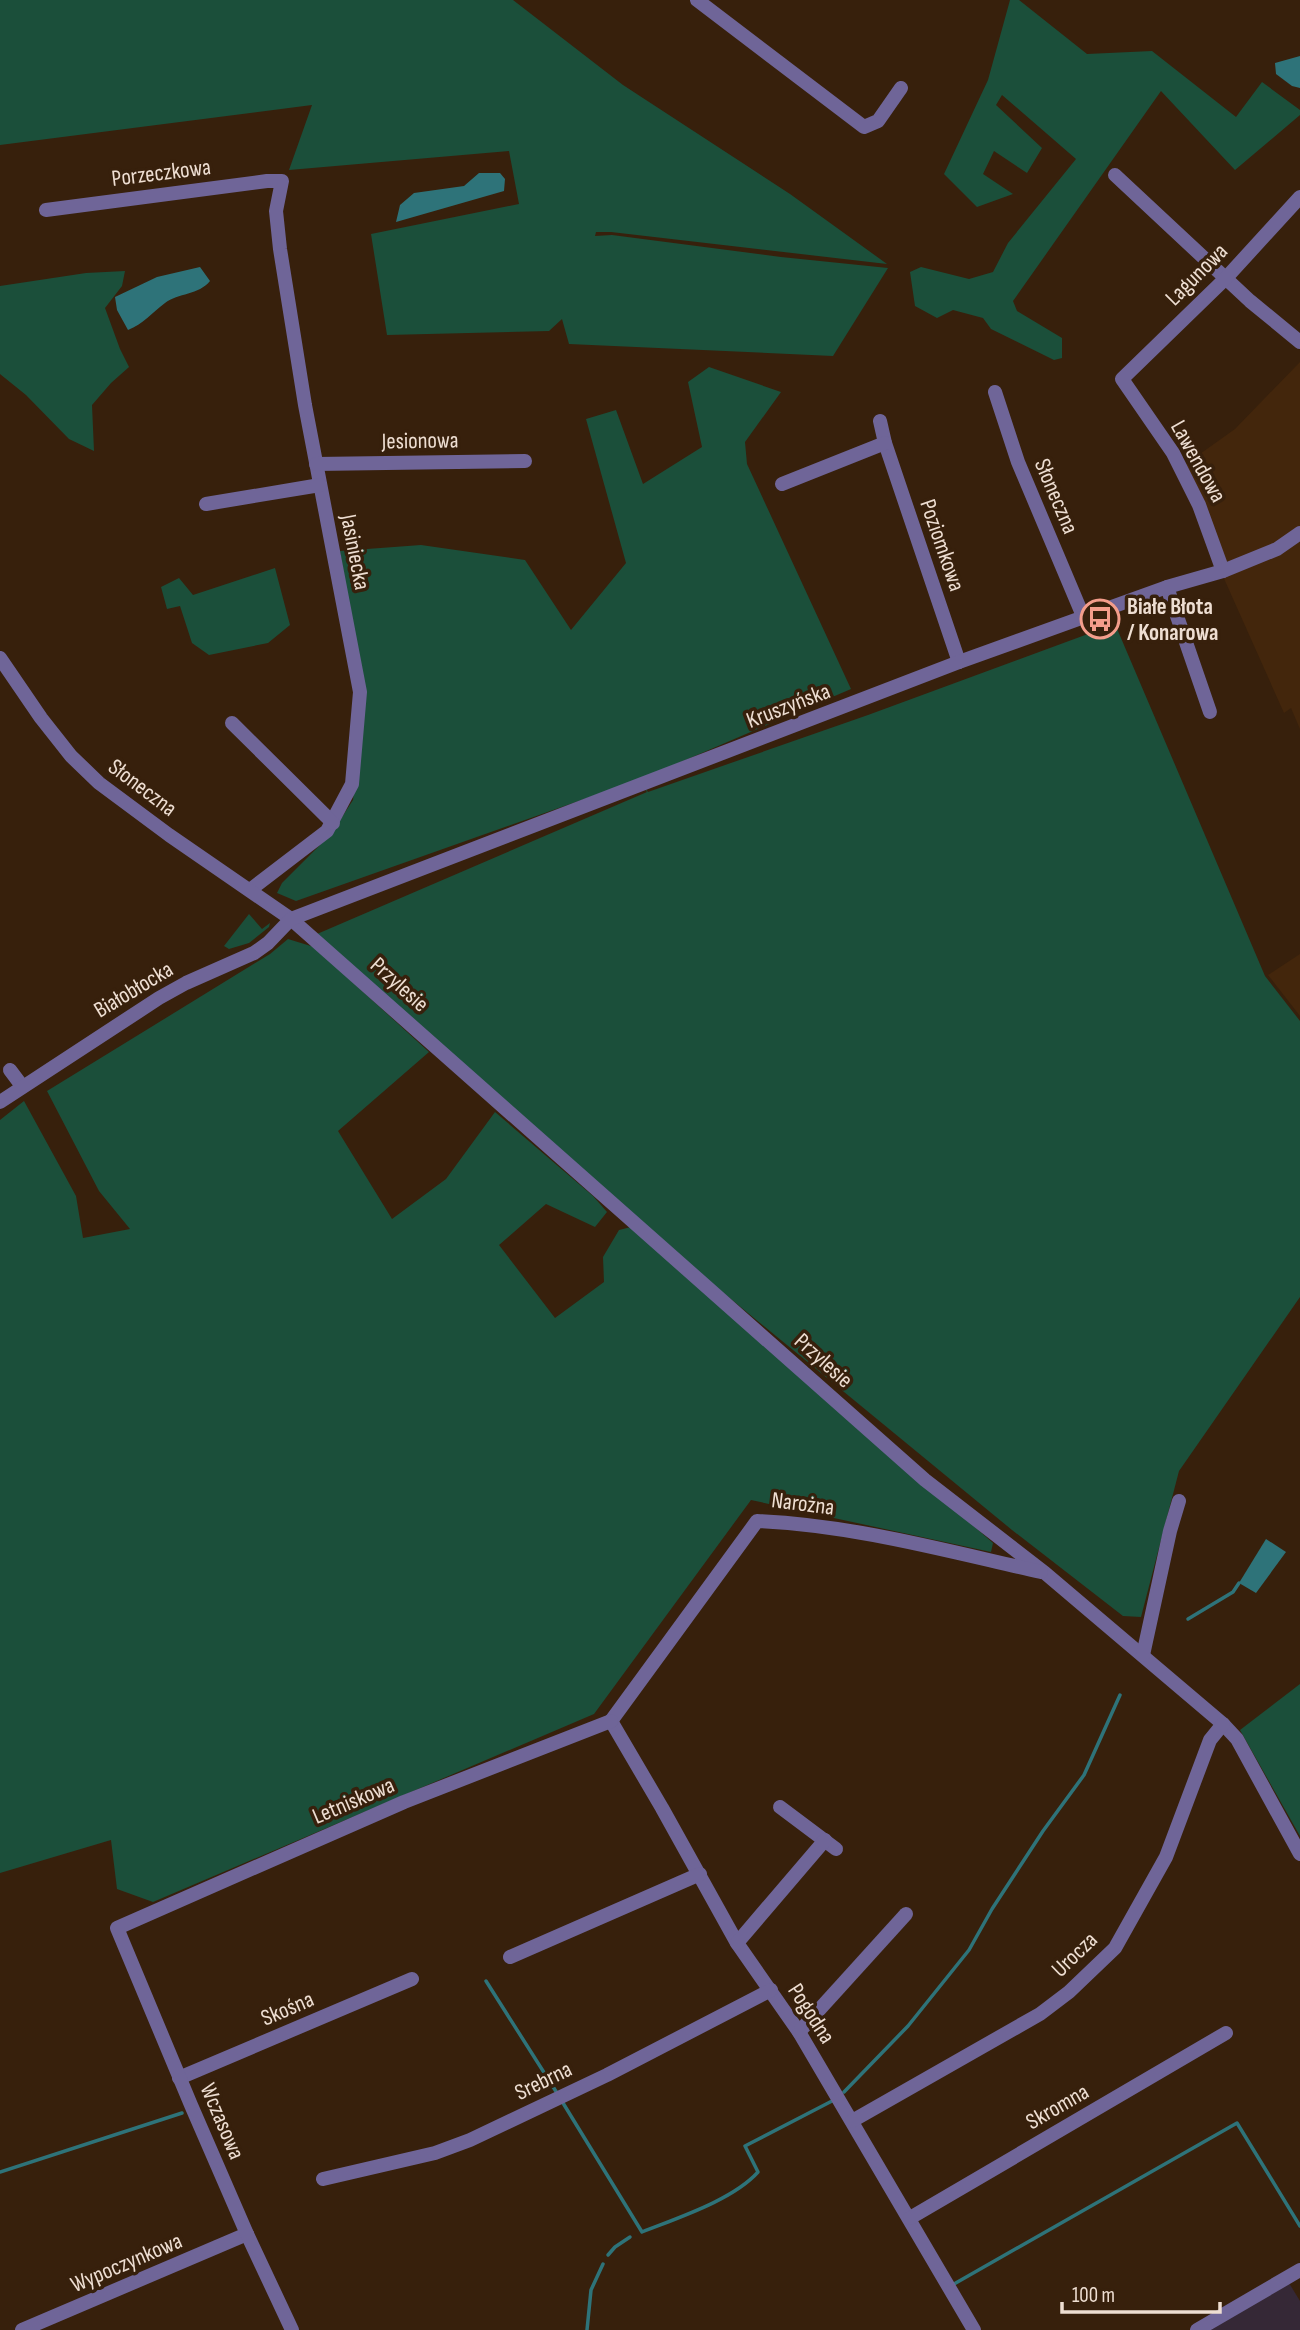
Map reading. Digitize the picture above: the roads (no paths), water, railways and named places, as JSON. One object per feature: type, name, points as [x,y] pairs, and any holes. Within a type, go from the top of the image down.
[{"type":"street","points":[[697,0],[864,127],[878,121],[901,88]]},
{"type":"street","points":[[1115,175],[1250,301],[1300,342]]},
{"type":"street","name":"Porzeczkowa","points":[[46,210],[282,181]]},
{"type":"street","name":"Jasiniecka","points":[[250,890],[327,831],[333,822],[352,784],[360,692],[316,464],[279,249],[276,211],[282,181]]},
{"type":"street","name":"Lagunowa","points":[[1122,379],[1226,278],[1300,197]]},
{"type":"street","name":"Lawendowa","points":[[1122,379],[1172,453],[1199,505],[1223,571]]},
{"type":"street","name":"Słoneczna","points":[[995,392],[1018,462],[1083,616]]},
{"type":"street","name":"Poziomkowa","points":[[880,421],[885,443],[959,662]]},
{"type":"street","points":[[782,484],[885,443]]},
{"type":"street","name":"Jesionowa","points":[[316,464],[525,461]]},
{"type":"street","points":[[206,504],[320,485]]},
{"type":"street","name":"Kruszyńska","points":[[291,919],[959,662],[1167,587],[1223,571],[1277,550],[1300,533]]},
{"type":"street","points":[[1167,587],[1210,712]]},
{"type":"street","name":"Słoneczna","points":[[0,658],[41,718],[85,770],[113,795],[291,919]]},
{"type":"street","points":[[232,723],[333,822]]},
{"type":"street","name":"Białobłocka","points":[[0,1102],[186,982],[254,953],[268,943],[291,919]]},
{"type":"street","name":"Przylesie","points":[[291,919],[925,1480],[1045,1573],[1223,1724],[1237,1739],[1300,1854]]},
{"type":"street","points":[[10,1070],[22,1086]]},
{"type":"street","points":[[1143,1655],[1179,1501]]},
{"type":"street","name":"Narożna","points":[[611,1721],[757,1521],[789,1522],[873,1535],[1045,1573]]},
{"type":"street","name":"Pogodna","points":[[611,1721],[737,1943],[799,2032],[974,2330]]},
{"type":"street","name":"Letniskowa","points":[[117,1928],[404,1802],[611,1721]]},
{"type":"street","name":"Urocza","points":[[852,2121],[1040,2014],[1069,1992],[1115,1948],[1166,1857],[1210,1740],[1223,1724]]},
{"type":"street","points":[[737,1943],[830,1844],[780,1807]]},
{"type":"street","points":[[510,1957],[700,1874]]},
{"type":"street","points":[[799,2032],[906,1914]]},
{"type":"street","name":"Wczasowa","points":[[117,1928],[179,2078],[292,2330]]},
{"type":"street","name":"Skośna","points":[[179,2078],[412,1979]]},
{"type":"street","name":"Srebrna","points":[[323,2179],[435,2153],[470,2140],[607,2075],[771,1990]]},
{"type":"street","name":"Skromna","points":[[910,2218],[1226,2033]]},
{"type":"street","name":"Wypoczynkowa","points":[[22,2330],[247,2234]]},
{"type":"street","points":[[1197,2330],[1300,2270]]},
{"type":"water","points":[[1300,56],[1300,88],[1292,86],[1276,74],[1275,63]]},
{"type":"water","points":[[479,173],[500,173],[505,179],[504,191],[396,222],[400,205],[414,193],[464,186]]},
{"type":"water","points":[[200,267],[210,281],[205,286],[170,300],[128,330],[117,310],[115,297],[157,277]]},
{"type":"water","points":[[1266,1539],[1286,1552],[1256,1593],[1239,1583]]},
{"type":"waterway","points":[[1188,1619],[1233,1592],[1239,1583]]},
{"type":"waterway","points":[[844,2092],[908,2026],[969,1950],[992,1909],[1043,1831],[1084,1775],[1120,1695]]},
{"type":"waterway","points":[[486,1981],[557,2093]]},
{"type":"waterway","points":[[563,2103],[642,2232],[720,2200],[734,2191],[758,2172],[745,2146],[832,2101]]},
{"type":"waterway","points":[[0,2172],[182,2113]]},
{"type":"waterway","points":[[954,2284],[1237,2123],[1300,2226]]},
{"type":"waterway","points":[[608,2255],[630,2237]]},
{"type":"waterway","points":[[587,2330],[591,2290],[603,2264]]},
{"type":"place","name":"Białe Błota / Konarowa","points":[[1100,619]]}]
